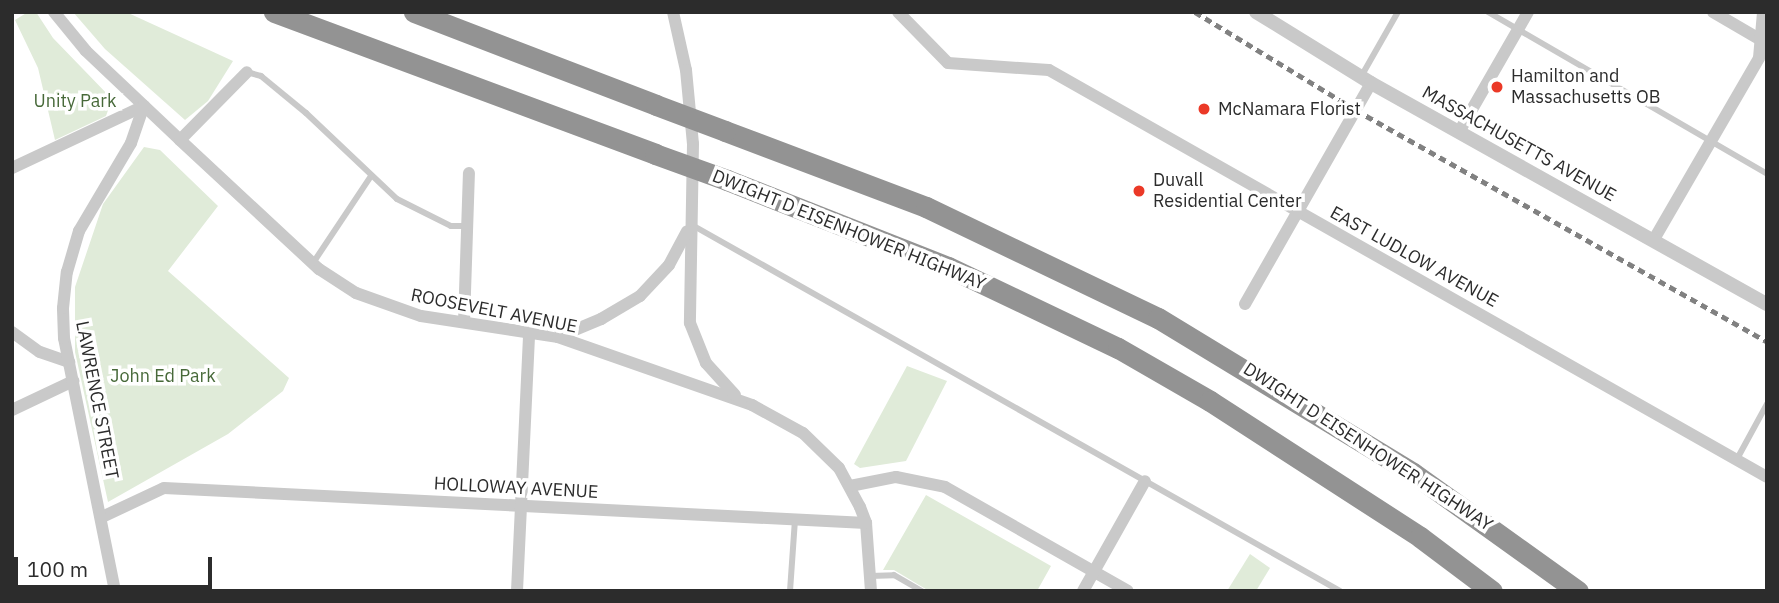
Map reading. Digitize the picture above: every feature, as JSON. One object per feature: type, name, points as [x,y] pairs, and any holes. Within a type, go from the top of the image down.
[{"type":"highway","name":"DWIGHT D EISENHOWER HIGHWAY","points":[[274,12],[727,180],[948,267],[1118,348],[1210,401],[1350,492],[1492,591]]},
{"type":"highway","name":"DWIGHT D EISENHOWER HIGHWAY","points":[[414,12],[926,206],[1158,318],[1402,466],[1577,591]]},
{"type":"street","name":"ROOSEVELT AVENUE","points":[[54,12],[86,51],[180,141],[313,263],[350,290],[384,306],[558,337],[740,400],[803,433],[839,468],[866,523],[870,591]]},
{"type":"street","points":[[673,12],[690,113],[689,304],[695,341],[709,369],[740,400]]},
{"type":"street","name":"EAST LUDLOW AVENUE","points":[[898,12],[948,63],[1049,70],[1767,477]]},
{"type":"street","points":[[1459,132],[1528,12]]},
{"type":"street","points":[[1713,12],[1765,42]]},
{"type":"street","points":[[1653,241],[1759,58],[1765,42],[1763,12]]},
{"type":"street","name":"MASSACHUSETTS AVENUE","points":[[1265,15],[1366,80],[1767,304]]},
{"type":"street","points":[[180,141],[247,72]]},
{"type":"street","points":[[1245,304],[1298,212],[1366,80]]},
{"type":"street","points":[[12,168],[144,106]]},
{"type":"street","name":"LAWRENCE STREET","points":[[115,591],[69,362],[63,308],[70,260],[89,209],[131,143],[144,106]]},
{"type":"street","points":[[464,322],[469,173]]},
{"type":"street","points":[[558,337],[601,319],[640,296],[670,265],[690,224]]},
{"type":"street","points":[[12,332],[40,352],[69,362]]},
{"type":"street","points":[[517,591],[529,332]]},
{"type":"street","points":[[12,410],[73,381]]},
{"type":"street","points":[[850,486],[895,477],[933,482],[1129,591]]},
{"type":"street","points":[[1083,591],[1145,481]]},
{"type":"street","name":"HOLLOWAY AVENUE","points":[[102,517],[164,488],[866,523]]},
{"type":"lane","points":[[1366,80],[1398,12]]},
{"type":"lane","points":[[1488,12],[1767,174]]},
{"type":"lane","points":[[247,72],[261,76],[299,107],[371,176],[419,212],[451,226],[468,226]]},
{"type":"lane","points":[[313,263],[371,176]]},
{"type":"lane","points":[[690,224],[1340,591]]},
{"type":"lane","points":[[1737,459],[1767,404]]},
{"type":"lane","points":[[790,591],[794,520]]},
{"type":"lane","points":[[870,576],[894,575],[922,591]]},
{"type":"green space","name":"Unity Park","points":[[28,12],[36,12],[53,38],[112,99],[106,116],[55,140],[38,68],[15,20]]},
{"type":"green space","points":[[73,12],[126,12],[233,61],[208,101],[185,120],[105,49]]},
{"type":"green space","name":"John Ed Park","points":[[144,147],[160,150],[218,206],[168,271],[289,378],[283,391],[228,434],[108,502],[75,352],[75,287],[103,204]]},
{"type":"green space","points":[[907,366],[947,381],[906,461],[860,468],[854,464]]},
{"type":"green space","points":[[926,495],[1051,566],[1037,591],[929,591],[894,570],[883,570]]},
{"type":"green space","points":[[1250,554],[1270,568],[1256,591],[1227,591]]},
{"type":"railway","points":[[1195,12],[1356,110],[1767,342]]},
{"type":"place","name":"Hamilton and Massachusetts OB","points":[[1497,87]]},
{"type":"place","name":"McNamara Florist","points":[[1204,109]]},
{"type":"place","name":"Duvall Residential Center","points":[[1139,191]]}]
